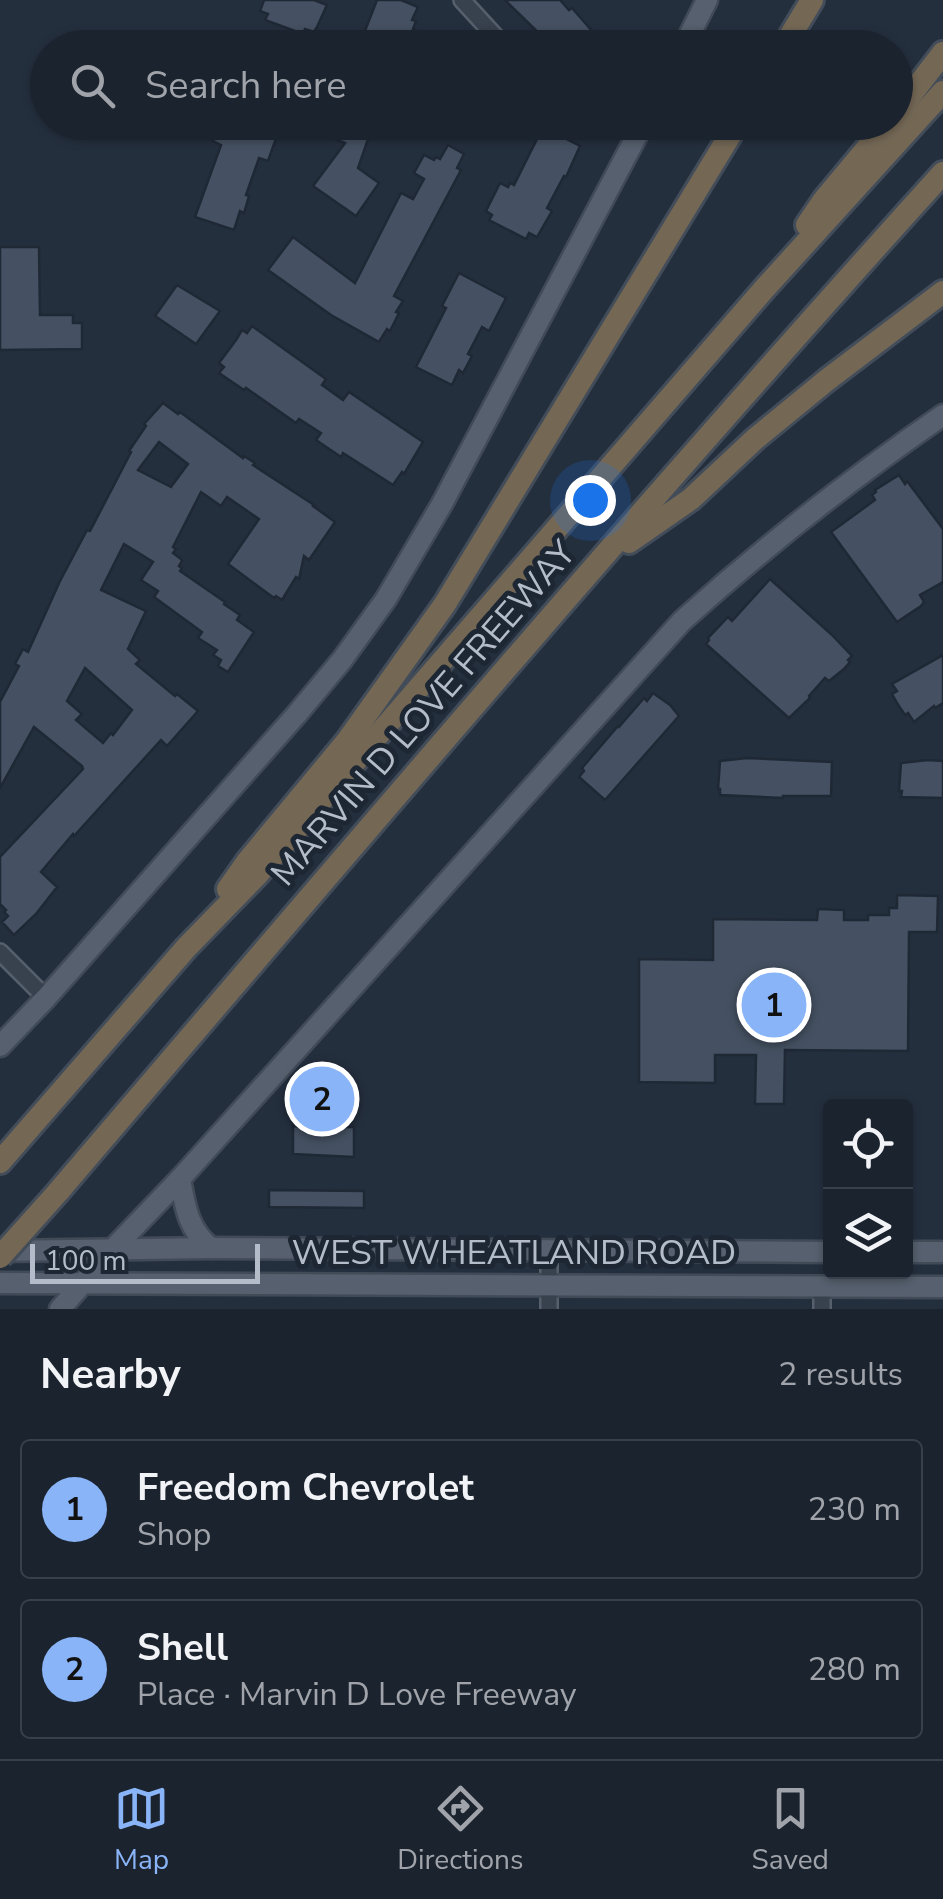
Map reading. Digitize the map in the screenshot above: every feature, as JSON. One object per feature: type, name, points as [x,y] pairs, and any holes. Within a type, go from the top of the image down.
[{"type":"highway","points":[[794,30],[812,0]]},
{"type":"highway","points":[[913,92],[943,53]]},
{"type":"highway","name":"MARVIN D LOVE FREEWAY","points":[[913,125],[943,92]]},
{"type":"highway","points":[[186,948],[247,862],[348,740],[444,604],[727,140]]},
{"type":"highway","points":[[765,288],[824,200],[874,140]]},
{"type":"highway","name":"MARVIN D LOVE FREEWAY","points":[[0,1162],[186,948],[258,875],[765,288],[899,140]]},
{"type":"highway","name":"MARVIN D LOVE FREEWAY","points":[[0,1254],[58,1192],[601,560],[943,174]]},
{"type":"highway","points":[[601,560],[691,500],[769,427],[943,292]]},
{"type":"main road","points":[[692,30],[708,0]]},
{"type":"main road","points":[[0,1046],[297,714],[386,600],[442,504],[634,140]]},
{"type":"main road","points":[[60,1309],[682,621],[730,578],[943,414]]},
{"type":"main road","points":[[180,1180],[193,1228],[211,1248]]},
{"type":"main road","name":"WEST WHEATLAND ROAD","points":[[0,1254],[211,1248],[823,1252]]},
{"type":"main road","points":[[292,1284],[298,1268],[310,1262],[356,1260],[407,1250]]},
{"type":"main road","points":[[913,1252],[943,1252]]},
{"type":"main road","name":"WEST WHEATLAND ROAD","points":[[0,1284],[943,1287]]},
{"type":"street","points":[[462,0],[490,30]]},
{"type":"street","points":[[0,952],[46,998]]},
{"type":"street","points":[[549,1250],[549,1309]]},
{"type":"street","points":[[822,1287],[822,1309]]},
{"type":"building","points":[[264,0],[314,0],[327,5],[315,30],[292,30],[265,20],[268,14],[260,11]]},
{"type":"building","points":[[377,0],[401,0],[418,7],[412,20],[416,21],[414,30],[365,30]]},
{"type":"building","points":[[505,0],[560,0],[591,30],[536,30]]},
{"type":"building","points":[[276,140],[268,161],[259,158],[244,213],[240,211],[234,230],[195,217],[221,145],[213,141]]},
{"type":"building","points":[[337,140],[368,140],[358,168],[379,183],[356,216],[313,186],[345,143]]},
{"type":"building","points":[[536,140],[568,140],[580,146],[547,208],[552,211],[537,237],[529,233],[526,239],[489,220],[492,215],[486,211],[500,183],[514,185]]},
{"type":"building","points":[[448,145],[464,154],[457,168],[461,170],[394,296],[403,301],[390,331],[387,329],[379,342],[331,315],[268,270],[293,237],[355,283],[401,193],[413,199],[424,179],[414,173],[424,155],[440,159]]},
{"type":"building","points":[[0,247],[39,247],[40,315],[73,315],[73,323],[82,323],[82,349],[0,350]]},
{"type":"building","points":[[459,273],[506,298],[489,331],[482,327],[468,354],[472,356],[452,385],[416,367]]},
{"type":"building","points":[[177,285],[220,311],[196,344],[155,316]]},
{"type":"building","points":[[252,326],[326,379],[322,385],[343,400],[349,392],[423,442],[393,485],[316,440],[321,433],[299,419],[296,423],[219,373],[224,367],[219,363],[242,330],[247,333]]},
{"type":"building","points":[[163,403],[255,463],[335,522],[309,560],[304,556],[299,579],[296,577],[282,600],[228,564],[259,519],[227,497],[221,506],[201,492],[173,553],[182,561],[180,571],[225,602],[240,615],[237,620],[254,632],[228,672],[218,666],[221,660],[213,655],[217,650],[198,638],[202,632],[154,597],[158,591],[141,580],[153,562],[124,544],[101,590],[146,611],[128,649],[140,660],[136,664],[198,711],[167,746],[161,740],[41,872],[57,887],[14,935],[2,922],[8,916],[0,904],[0,857],[83,769],[34,727],[0,788],[0,702],[19,666],[15,664],[23,649],[28,652],[60,581],[144,424]],"holes":[[[159,442],[188,464],[171,487],[138,470]],[[85,668],[132,710],[103,743],[76,720],[82,714],[67,701]]]},
{"type":"building","points":[[899,475],[943,529],[943,582],[920,595],[924,602],[921,606],[897,622],[831,532],[875,500],[875,490]]},
{"type":"building","points":[[770,579],[852,656],[844,669],[829,681],[825,678],[789,718],[706,644],[728,617],[732,621]]},
{"type":"building","points":[[943,655],[943,703],[914,722],[897,703],[892,694],[897,691],[892,684]]},
{"type":"building","points":[[653,693],[679,716],[605,800],[579,777],[582,768],[644,698],[647,701]]},
{"type":"building","points":[[747,758],[832,762],[831,796],[720,795],[720,761]]},
{"type":"building","points":[[943,761],[943,798],[901,797],[901,763]]},
{"type":"building","points":[[897,895],[938,896],[937,932],[909,932],[908,1051],[785,1050],[784,1104],[755,1104],[756,1055],[715,1055],[715,1083],[639,1082],[639,959],[713,960],[713,919],[817,920],[818,909],[844,910],[844,920],[868,920],[868,915],[889,915],[889,908],[897,908]]},
{"type":"building","points":[[306,1089],[339,1090],[339,1127],[354,1127],[354,1157],[293,1154],[293,1126],[305,1127]]},
{"type":"building","points":[[269,1190],[364,1191],[364,1208],[269,1207]]},
{"type":"place","name":"Freedom Chevrolet","points":[[774,1005]]},
{"type":"place","name":"Shell","points":[[322,1099]]}]
